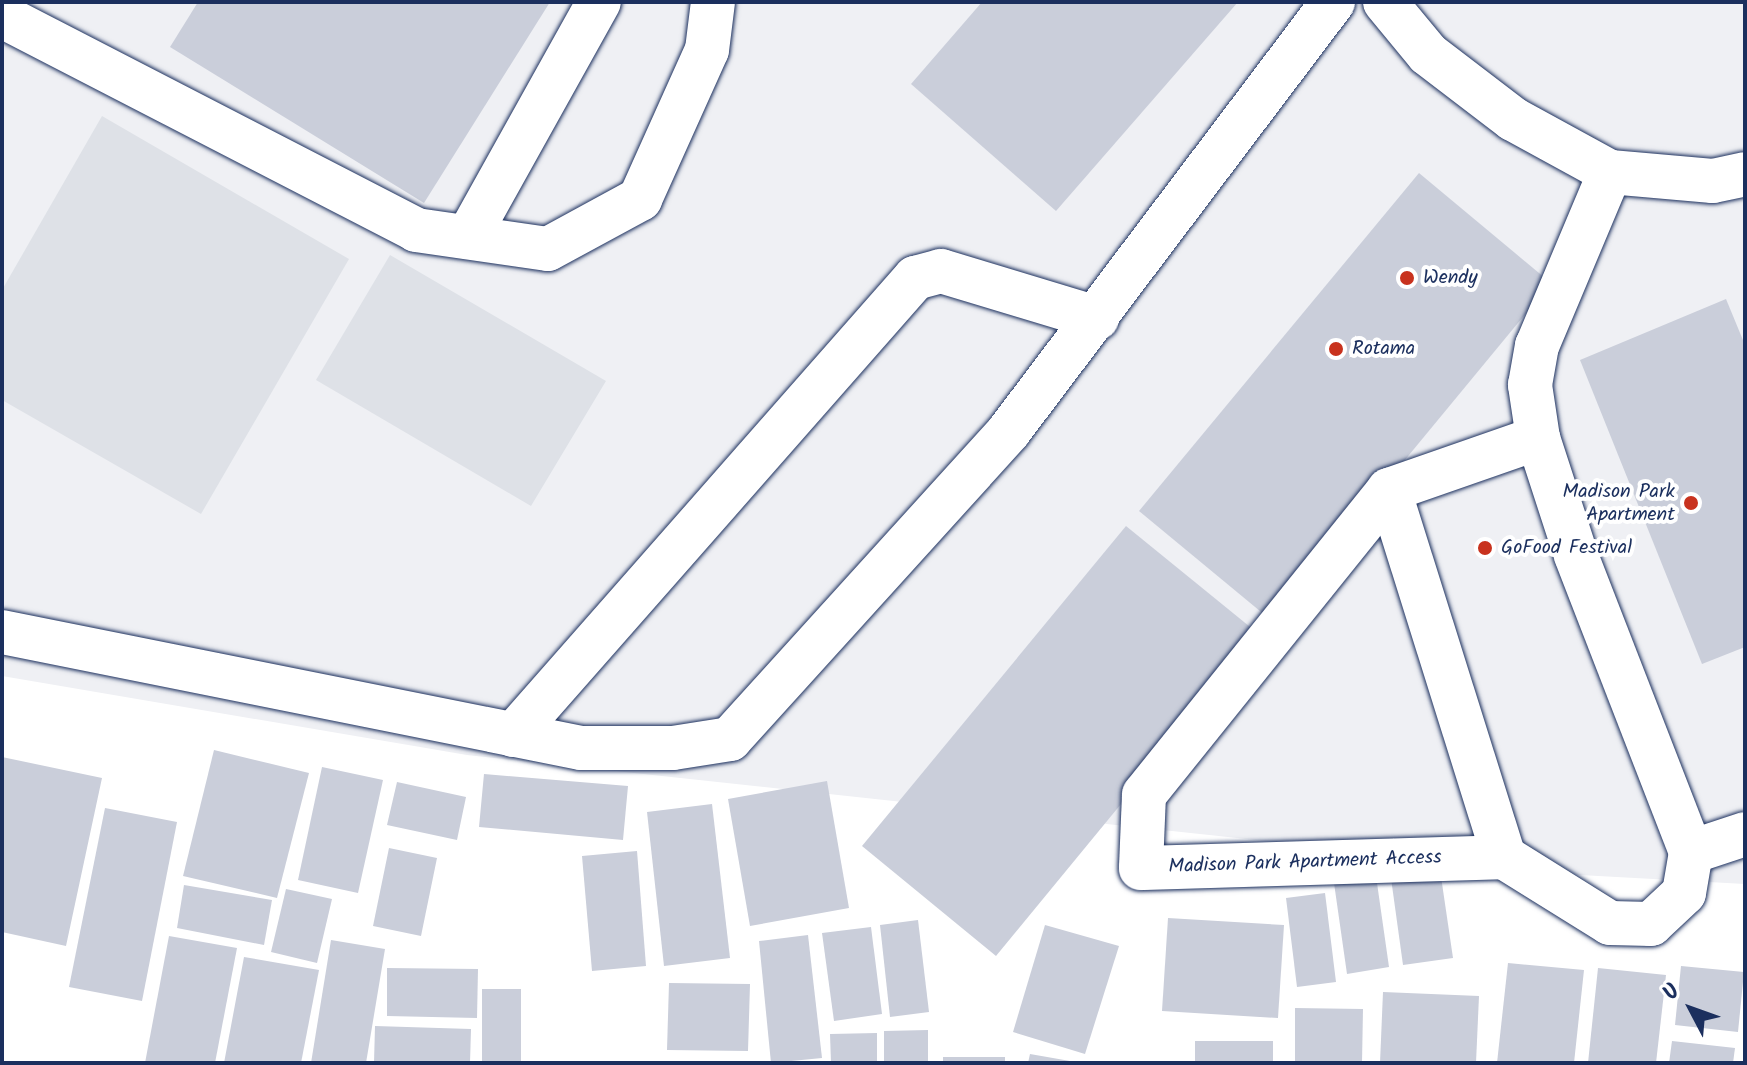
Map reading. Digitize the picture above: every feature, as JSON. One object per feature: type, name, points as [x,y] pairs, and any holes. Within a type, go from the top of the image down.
[{"type":"street","points":[[468,237],[599,2]]},
{"type":"street","points":[[2,16],[416,230],[548,249],[640,199],[707,50],[713,2]]},
{"type":"street","points":[[2,632],[581,748],[673,748],[730,739],[1009,431],[1333,2]]},
{"type":"street","points":[[1385,2],[1428,54],[1513,119],[1610,172],[1713,181],[1745,174]]},
{"type":"street","points":[[1538,438],[1389,490],[1504,857],[1610,923],[1651,924],[1684,893],[1691,852],[1538,438],[1530,385],[1537,346],[1610,172]]},
{"type":"street","points":[[513,735],[915,278],[941,271],[1097,318]]},
{"type":"street","name":"Madison Park Apartment Access","points":[[1389,490],[1144,795],[1141,868],[1504,857]]},
{"type":"street","points":[[1691,852],[1745,834]]},
{"type":"shaded area","points":[[2,2],[1745,2],[1745,884],[1580,875],[467,755],[2,676]]},
{"type":"shaded area","points":[[102,116],[349,259],[201,514],[2,400],[2,290]]},
{"type":"shaded area","points":[[390,255],[606,381],[531,506],[316,380]]},
{"type":"building","points":[[198,2],[550,2],[424,203],[170,47]]},
{"type":"building","points":[[982,2],[1238,2],[1056,211],[911,84]]},
{"type":"building","points":[[1419,173],[1551,283],[1272,621],[1139,511]]},
{"type":"building","name":"Madison Park Apartment","points":[[1726,299],[1745,345],[1745,647],[1702,664],[1580,360]]},
{"type":"building","points":[[1126,526],[1260,635],[996,956],[862,846]]},
{"type":"building","points":[[214,750],[309,773],[277,898],[183,876]]},
{"type":"building","points":[[2,757],[102,778],[66,946],[2,932]]},
{"type":"building","points":[[322,767],[383,780],[358,893],[298,880]]},
{"type":"building","points":[[484,774],[628,786],[623,840],[479,827]]},
{"type":"building","points":[[827,781],[849,908],[750,926],[728,799]]},
{"type":"building","points":[[397,782],[466,797],[457,840],[387,825]]},
{"type":"building","points":[[712,804],[730,958],[664,966],[647,812]]},
{"type":"building","points":[[105,808],[177,822],[142,1001],[69,987]]},
{"type":"building","points":[[389,848],[437,858],[421,936],[373,926]]},
{"type":"building","points":[[637,851],[646,966],[592,971],[582,856]]},
{"type":"building","points":[[1439,863],[1453,958],[1403,965],[1390,871]]},
{"type":"building","points":[[1376,876],[1389,967],[1347,974],[1334,883]]},
{"type":"building","points":[[184,885],[272,900],[264,945],[177,928]]},
{"type":"building","points":[[286,889],[332,899],[317,963],[271,952]]},
{"type":"building","points":[[1325,893],[1336,982],[1297,987],[1286,898]]},
{"type":"building","points":[[1168,918],[1284,925],[1278,1018],[1162,1011]]},
{"type":"building","points":[[918,920],[929,1012],[890,1017],[880,925]]},
{"type":"building","points":[[1045,925],[1119,946],[1085,1054],[1013,1032]]},
{"type":"building","points":[[871,927],[882,1014],[834,1021],[822,933]]},
{"type":"building","points":[[808,935],[822,1058],[771,1063],[759,941]]},
{"type":"building","points":[[169,936],[237,948],[215,1063],[145,1063]]},
{"type":"building","points":[[331,940],[385,949],[366,1063],[311,1063]]},
{"type":"building","points":[[244,957],[319,970],[301,1063],[224,1063]]},
{"type":"building","points":[[1508,963],[1584,970],[1574,1063],[1497,1063]]},
{"type":"building","points":[[1681,966],[1744,972],[1738,1032],[1675,1025]]},
{"type":"building","points":[[387,968],[478,969],[477,1018],[387,1016]]},
{"type":"building","points":[[1598,968],[1666,975],[1656,1063],[1588,1063]]},
{"type":"building","points":[[669,983],[750,984],[748,1051],[667,1050]]},
{"type":"building","points":[[482,989],[521,989],[521,1063],[482,1063]]},
{"type":"building","points":[[1383,992],[1479,996],[1476,1063],[1380,1063]]},
{"type":"building","points":[[1295,1008],[1363,1009],[1362,1063],[1295,1063]]},
{"type":"building","points":[[375,1026],[471,1029],[470,1063],[374,1063]]},
{"type":"building","points":[[928,1030],[928,1063],[884,1063],[884,1031]]},
{"type":"building","points":[[877,1033],[877,1063],[831,1063],[830,1034]]},
{"type":"building","points":[[1195,1041],[1273,1041],[1273,1063],[1195,1063]]},
{"type":"building","points":[[1672,1041],[1735,1048],[1733,1063],[1669,1063]]},
{"type":"building","points":[[1030,1054],[1070,1061],[1028,1063]]},
{"type":"building","points":[[943,1057],[1005,1057],[1005,1063],[943,1063]]},
{"type":"place","name":"Wendy","points":[[1407,278]]},
{"type":"place","name":"Rotama","points":[[1336,349]]},
{"type":"place","name":"Madison Park Apartment","points":[[1691,503]]},
{"type":"place","name":"GoFood Festival","points":[[1485,548]]}]
